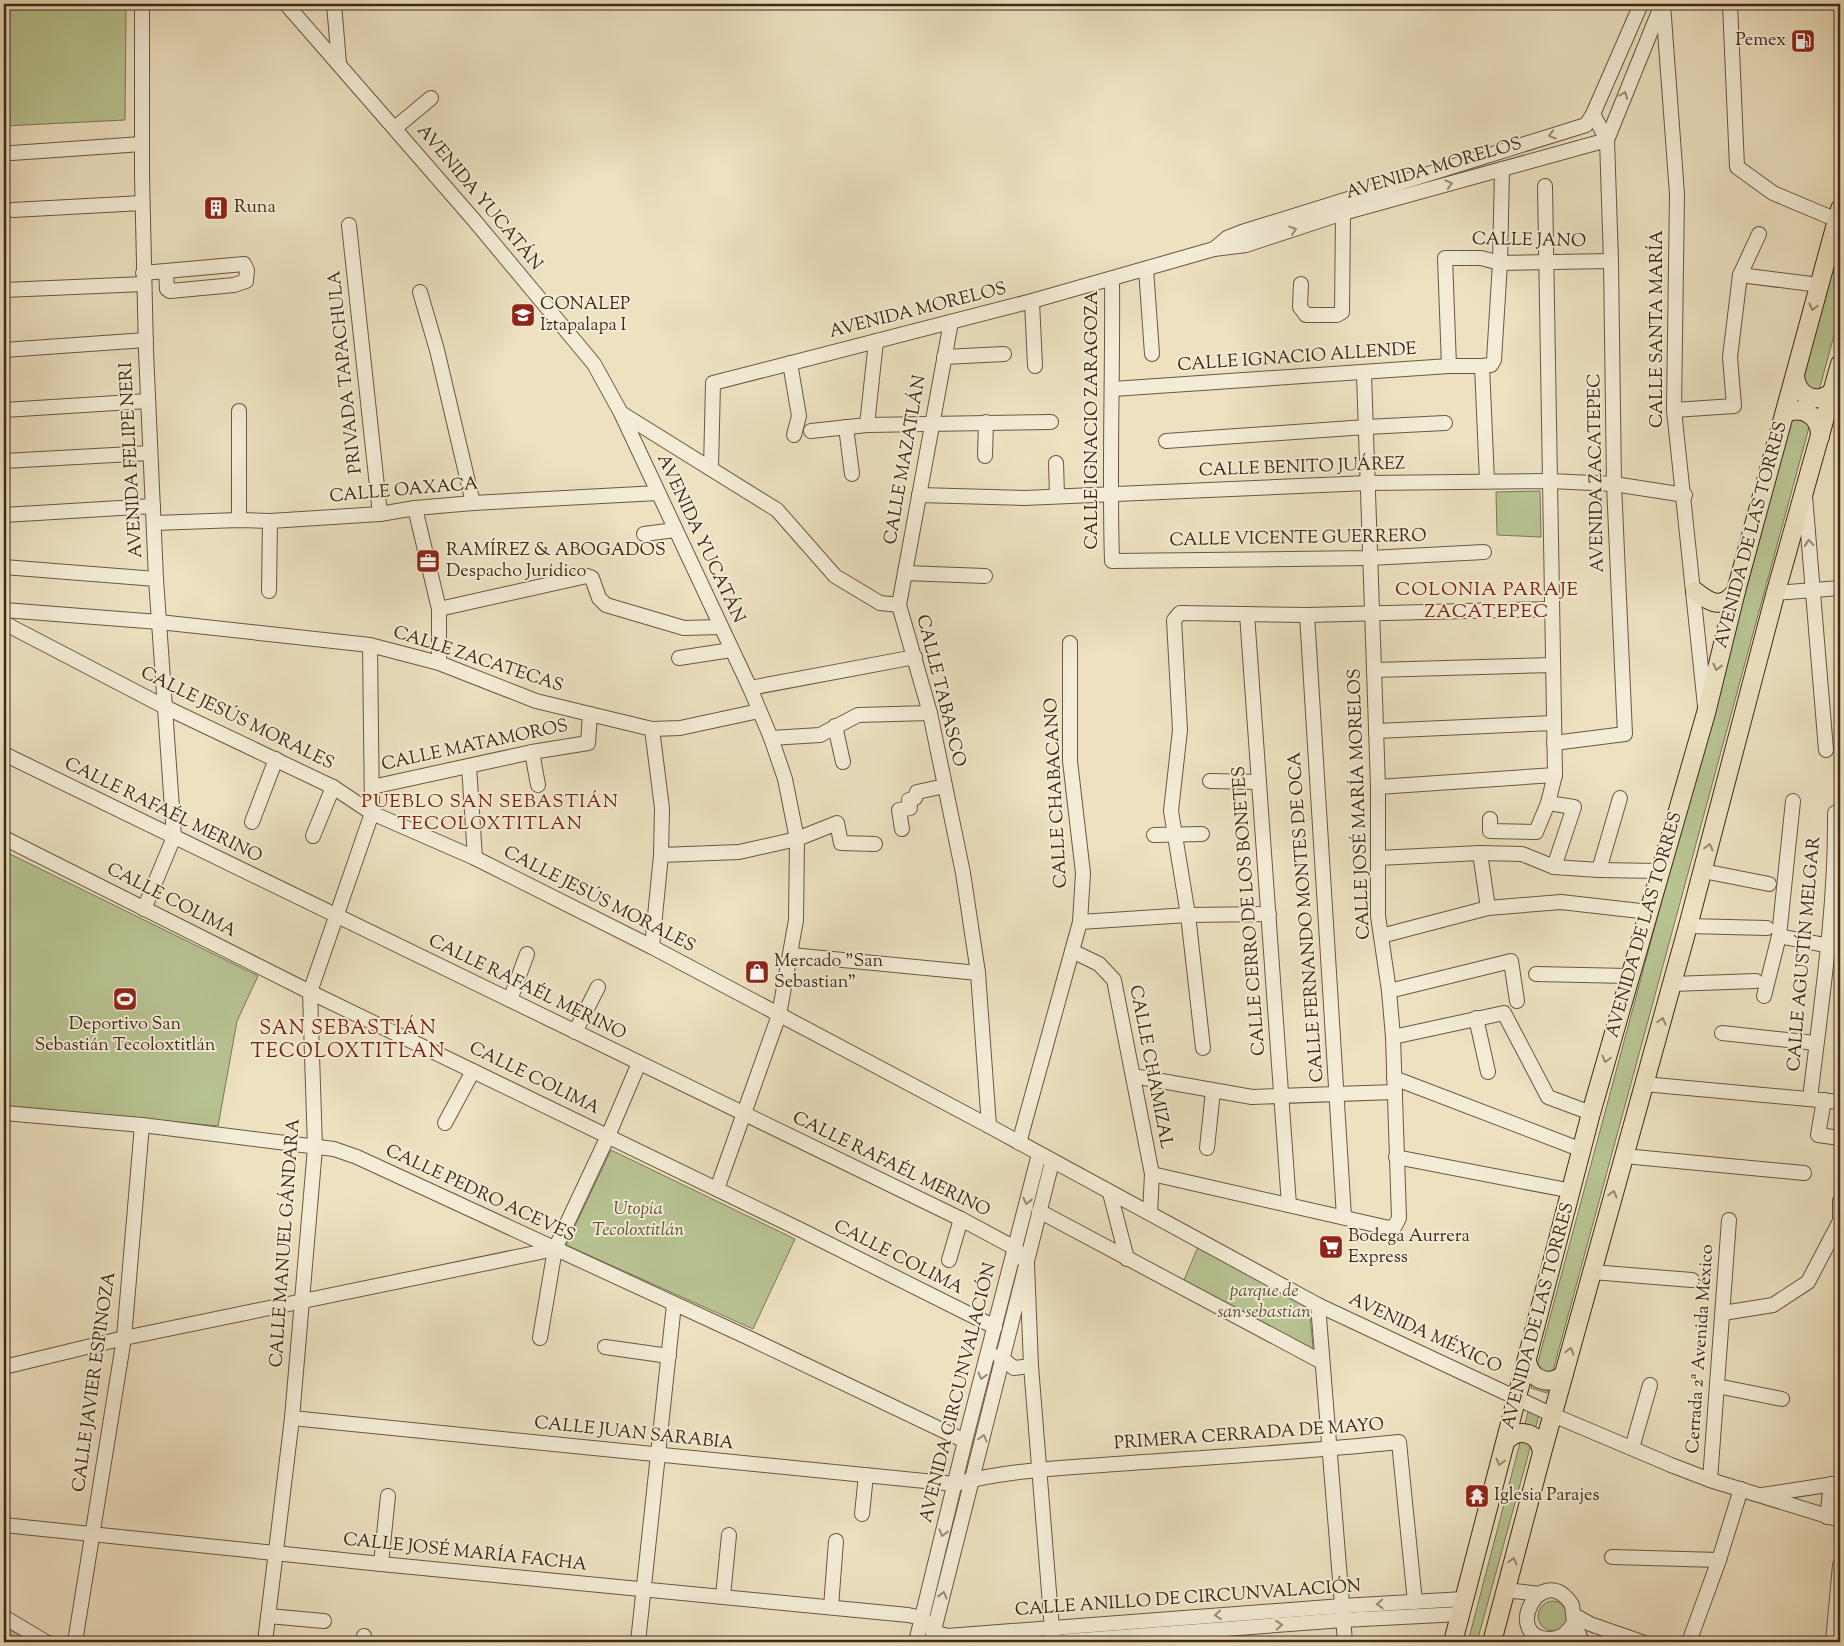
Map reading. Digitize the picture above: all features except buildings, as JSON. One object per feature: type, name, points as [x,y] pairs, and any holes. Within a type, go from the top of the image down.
[{"type":"main road","name":"AVENIDA DE LAS TORRES","points":[[1453,1642],[1629,976],[1706,713],[1736,591],[1839,215]]},
{"type":"main road","points":[[1492,1642],[1542,1453],[1703,871],[1776,593],[1805,495],[1840,364]]},
{"type":"main road","points":[[1795,375],[1800,391],[1810,397],[1820,398],[1834,390]]},
{"type":"main road","points":[[1785,413],[1800,410],[1810,414],[1817,422],[1820,437]]},
{"type":"main road","points":[[1695,591],[1704,599],[1713,603],[1724,602],[1736,591]]},
{"type":"main road","points":[[1527,1362],[1533,1375],[1540,1380],[1555,1380],[1564,1374]]},
{"type":"main road","points":[[1506,1440],[1519,1432],[1529,1434],[1537,1439],[1542,1453]]},
{"type":"street","name":"AVENIDA FELIPE NERI","points":[[142,4],[142,203],[150,453],[156,579],[174,836],[144,909]]},
{"type":"street","name":"AVENIDA YUCATÁN","points":[[286,4],[395,128],[594,364],[621,413],[750,688],[771,738],[785,780],[797,839],[796,920],[779,1015],[717,1189]]},
{"type":"street","points":[[334,4],[339,63]]},
{"type":"street","points":[[1593,114],[1641,4]]},
{"type":"street","name":"AVENIDA ZACATEPEC","points":[[1554,743],[1625,734],[1614,484],[1611,261],[1607,140],[1648,33],[1662,4]]},
{"type":"street","name":"CALLE SANTA MARÍA","points":[[1662,4],[1677,194],[1674,410],[1685,495],[1706,713]]},
{"type":"street","points":[[1730,4],[1738,167],[1774,193],[1839,215]]},
{"type":"street","points":[[1629,34],[1659,32],[1666,44]]},
{"type":"street","points":[[395,128],[431,98]]},
{"type":"street","name":"AVENIDA ZACATEPEC","points":[[1593,114],[1607,140]]},
{"type":"street","name":"AVENIDA MORELOS","points":[[1214,249],[1226,238],[1268,223],[1586,125],[1593,114]]},
{"type":"street","name":"AVENIDA MORELOS","points":[[711,468],[714,383],[1032,301],[1214,249],[1230,248],[1272,237],[1343,213],[1607,140]]},
{"type":"street","points":[[12,154],[142,144]]},
{"type":"street","points":[[1486,481],[1482,366],[1491,365],[1494,360],[1500,263],[1502,169]]},
{"type":"street","points":[[1490,819],[1490,831],[1536,832],[1548,803],[1555,775],[1545,186]]},
{"type":"street","points":[[13,210],[142,203]]},
{"type":"street","points":[[1301,284],[1300,307],[1306,315],[1337,315],[1342,312],[1343,213]]},
{"type":"street","points":[[1268,223],[1272,237]]},
{"type":"street","name":"PRIVADA TAPACHULA","points":[[348,225],[380,514]]},
{"type":"street","points":[[1674,410],[1734,406],[1730,357],[1740,275],[1759,234]]},
{"type":"street","name":"CALLE JANO","points":[[1449,366],[1445,258],[1481,258],[1500,263],[1611,261]]},
{"type":"street","points":[[4,290],[144,278],[166,271],[244,264],[248,270],[246,282],[170,291],[167,289],[166,271]]},
{"type":"street","points":[[1146,269],[1152,354]]},
{"type":"street","points":[[1740,275],[1820,285]]},
{"type":"street","name":"CALLE IGNACIO ZARAGOZA","points":[[1112,279],[1113,389],[1110,494],[1112,561]]},
{"type":"street","points":[[420,292],[437,350],[473,503]]},
{"type":"street","points":[[1032,301],[1036,366]]},
{"type":"street","name":"CALLE MAZATLÁN","points":[[899,605],[951,322]]},
{"type":"street","points":[[4,350],[146,340]]},
{"type":"street","points":[[867,425],[876,341]]},
{"type":"street","points":[[944,357],[1004,354]]},
{"type":"street","points":[[790,363],[799,416],[794,435]]},
{"type":"street","name":"CALLE IGNACIO ALLENDE","points":[[1113,389],[1364,374],[1449,366],[1482,366]]},
{"type":"street","name":"CALLE JOSÉ MARÍA MORELOS","points":[[1344,1216],[1389,1228],[1396,1226],[1399,1218],[1393,1037],[1389,990],[1378,916],[1378,786],[1364,374]]},
{"type":"street","points":[[4,410],[148,400]]},
{"type":"street","points":[[239,411],[239,520]]},
{"type":"street","name":"CALLE TABASCO","points":[[621,413],[777,510],[835,576],[880,603],[899,605],[930,713],[963,872],[978,973],[990,1126]]},
{"type":"street","points":[[985,456],[986,422]]},
{"type":"street","points":[[810,431],[867,425],[1051,422]]},
{"type":"street","points":[[1166,442],[1445,423]]},
{"type":"street","points":[[846,427],[852,474]]},
{"type":"street","points":[[4,461],[150,453]]},
{"type":"street","points":[[1056,462],[1057,495]]},
{"type":"street","name":"CALLE BENITO JUÁREZ","points":[[919,495],[1024,498],[1057,495],[1368,483],[1550,481],[1614,484],[1685,495]]},
{"type":"street","name":"CALLE OAXACA","points":[[154,523],[239,520],[270,521],[380,514],[415,508],[473,503],[658,493]]},
{"type":"street","points":[[1805,495],[1826,750]]},
{"type":"street","points":[[4,515],[153,506]]},
{"type":"street","points":[[415,508],[439,609],[439,663]]},
{"type":"street","points":[[269,591],[270,521]]},
{"type":"street","points":[[644,534],[675,530]]},
{"type":"street","name":"CALLE VICENTE GUERRERO","points":[[1112,561],[1370,558],[1484,552]]},
{"type":"street","points":[[4,567],[156,579]]},
{"type":"street","points":[[904,573],[985,576]]},
{"type":"street","points":[[439,609],[587,576],[592,578],[599,598],[606,604],[684,628],[721,627]]},
{"type":"street","points":[[1776,593],[1840,588]]},
{"type":"street","points":[[1203,1048],[1188,915],[1171,811],[1180,730],[1174,620],[1180,612],[1307,615],[1551,609]]},
{"type":"street","name":"CALLE ZACATECAS","points":[[4,610],[159,622],[370,645],[439,663],[536,701],[652,729],[680,728],[760,711]]},
{"type":"street","name":"CALLE CERRO DE LOS BONETES","points":[[1247,614],[1289,1205]]},
{"type":"street","name":"CALLE FERNANDO MONTES DE OCA","points":[[1307,615],[1344,1216]]},
{"type":"street","name":"CALLE JESÚS MORALES","points":[[4,622],[165,707],[333,786],[372,813],[475,858],[652,947],[990,1126],[1039,1154]]},
{"type":"street","name":"CALLE CHABACANO","points":[[1019,1142],[1080,922],[1083,873],[1070,761],[1070,643]]},
{"type":"street","name":"CALLE MANUEL GÁNDARA","points":[[265,1642],[292,1418],[315,1148],[310,992],[372,813],[370,645]]},
{"type":"street","points":[[678,658],[731,650]]},
{"type":"street","points":[[750,688],[915,658]]},
{"type":"street","points":[[1374,670],[1552,665]]},
{"type":"street","points":[[771,738],[820,735],[858,715],[930,713]]},
{"type":"street","name":"CALLE MATAMOROS","points":[[372,787],[532,752],[588,743],[590,714]]},
{"type":"street","points":[[1376,731],[1554,723]]},
{"type":"street","points":[[835,726],[843,762]]},
{"type":"street","points":[[652,729],[662,808],[661,855],[652,947]]},
{"type":"street","points":[[532,752],[538,785]]},
{"type":"street","name":"CALLE RAFAÉL MERINO","points":[[4,754],[961,1219],[1015,1248],[1027,1264]]},
{"type":"street","points":[[252,822],[276,759]]},
{"type":"street","points":[[469,766],[475,858]]},
{"type":"street","points":[[1378,786],[1555,775]]},
{"type":"street","points":[[1210,781],[1259,782]]},
{"type":"street","points":[[313,836],[333,786]]},
{"type":"street","points":[[902,829],[899,810],[910,808],[909,800],[915,798],[917,792],[945,786]]},
{"type":"street","points":[[1599,870],[1620,798]]},
{"type":"street","points":[[1764,996],[1779,936],[1793,801]]},
{"type":"street","points":[[1548,803],[1574,807],[1554,867]]},
{"type":"street","name":"CALLE AGUSTÍN MELGAR","points":[[1835,813],[1834,948],[1816,1043],[1818,1135],[1840,1138]]},
{"type":"street","points":[[661,855],[739,852],[797,839],[837,823],[841,843],[875,844]]},
{"type":"street","points":[[1154,835],[1202,834]]},
{"type":"street","name":"CALLE COLIMA","points":[[4,838],[310,992],[717,1189],[995,1327]]},
{"type":"street","points":[[1378,858],[1480,853],[1522,854],[1554,867],[1661,871]]},
{"type":"street","points":[[1480,853],[1488,908]]},
{"type":"street","points":[[1703,871],[1769,884]]},
{"type":"street","points":[[1381,936],[1488,908],[1561,902],[1648,912]]},
{"type":"street","points":[[1080,922],[1188,915],[1269,914]]},
{"type":"street","points":[[1688,926],[1767,928]]},
{"type":"street","points":[[1779,936],[1834,948]]},
{"type":"street","name":"CALLE CHAMIZAL","points":[[1072,951],[1099,964],[1114,980],[1152,1174],[1150,1212]]},
{"type":"street","points":[[510,1000],[526,954]]},
{"type":"street","points":[[791,955],[978,973]]},
{"type":"street","points":[[1389,990],[1511,961],[1517,1001]]},
{"type":"street","points":[[1536,974],[1629,976]]},
{"type":"street","points":[[1672,984],[1756,981]]},
{"type":"street","points":[[575,1032],[598,987]]},
{"type":"street","points":[[1393,1037],[1504,1013],[1548,1097],[1592,1113]]},
{"type":"street","points":[[1476,1018],[1488,1072]]},
{"type":"street","points":[[1722,1033],[1816,1043]]},
{"type":"street","points":[[540,1338],[555,1249],[608,1136],[639,1063]]},
{"type":"street","points":[[445,1123],[473,1071]]},
{"type":"street","points":[[1133,1076],[1213,1092],[1252,1097],[1395,1092]]},
{"type":"street","points":[[1394,1078],[1582,1150]]},
{"type":"street","points":[[1644,1084],[1840,1102]]},
{"type":"street","points":[[1206,1148],[1213,1092]]},
{"type":"street","name":"CALLE PEDRO ACEVES","points":[[4,1113],[142,1125],[334,1149],[357,1157],[965,1441]]},
{"type":"street","name":"CALLE JAVIER ESPINOZA","points":[[75,1642],[124,1338],[142,1125]]},
{"type":"street","name":"AVENIDA MÉXICO","points":[[1039,1154],[1110,1193],[1150,1212],[1318,1305],[1553,1415],[1710,1480],[1834,1518]]},
{"type":"street","name":"AVENIDA CIRCUNVALACIÓN","points":[[922,1618],[965,1441],[1039,1154]]},
{"type":"street","points":[[1624,1156],[1804,1173]]},
{"type":"street","points":[[1396,1157],[1572,1191]]},
{"type":"street","name":"AVENIDA CIRCUNVALACIÓN","points":[[925,1639],[972,1479],[1004,1359],[1052,1162]]},
{"type":"street","points":[[1152,1174],[1344,1216]]},
{"type":"street","points":[[1110,1193],[1127,1259]]},
{"type":"street","points":[[1723,1313],[1773,1306],[1808,1282],[1840,1221],[1840,1201]]},
{"type":"street","points":[[1039,1211],[1322,1362]]},
{"type":"street","points":[[949,1260],[961,1219]]},
{"type":"street","name":"Cerrada 2ª Avenida México","points":[[1710,1480],[1728,1220]]},
{"type":"street","points":[[4,1367],[124,1338],[555,1249]]},
{"type":"street","points":[[1027,1264],[1031,1366],[1054,1642]]},
{"type":"street","points":[[1592,1272],[1692,1280]]},
{"type":"street","points":[[638,1642],[674,1304]]},
{"type":"street","points":[[1318,1305],[1328,1449],[1345,1642]]},
{"type":"street","points":[[605,1346],[669,1356]]},
{"type":"street","points":[[989,1350],[1014,1368],[1031,1366]]},
{"type":"street","points":[[1632,1448],[1650,1386]]},
{"type":"street","points":[[1717,1386],[1782,1399]]},
{"type":"street","name":"CALLE JUAN SARABIA","points":[[292,1418],[955,1484],[972,1479]]},
{"type":"street","name":"PRIMERA CERRADA DE MAYO","points":[[972,1479],[1040,1470],[1399,1442],[1415,1602]]},
{"type":"street","points":[[862,1514],[866,1475]]},
{"type":"street","points":[[1760,1496],[1836,1484],[1834,1518]]},
{"type":"street","points":[[1689,1642],[1719,1560],[1740,1489]]},
{"type":"street","points":[[381,1564],[388,1496]]},
{"type":"street","name":"CALLE JOSÉ MARÍA FACHA","points":[[4,1525],[381,1564],[723,1596],[922,1618]]},
{"type":"street","points":[[723,1596],[729,1535]]},
{"type":"street","points":[[830,1607],[836,1541]]},
{"type":"street","points":[[1612,1557],[1719,1560]]},
{"type":"street","points":[[1833,1642],[1840,1565]]},
{"type":"street","points":[[1506,1590],[1540,1594],[1550,1591],[1565,1596],[1572,1605],[1574,1619],[1582,1642]]},
{"type":"street","points":[[1540,1594],[1529,1604],[1527,1611],[1529,1625],[1538,1636],[1553,1641],[1566,1634],[1574,1619]]},
{"type":"street","name":"CALLE ANILLO DE CIRCUNVALACIÓN","points":[[925,1639],[1342,1606],[1415,1602],[1462,1606]]},
{"type":"street","name":"CALLE ANILLO DE CIRCUNVALACIÓN","points":[[1054,1642],[1343,1620],[1462,1606]]},
{"type":"street","points":[[268,1616],[324,1622]]},
{"type":"street","points":[[4,1617],[46,1642]]},
{"type":"street","points":[[922,1618],[925,1639]]},
{"type":"street","points":[[1574,1619],[1642,1642]]},
{"type":"green space","points":[[4,4],[126,4],[125,120],[4,126]]},
{"type":"green space","points":[[1840,237],[1840,313],[1547,1393],[1531,1388]]},
{"type":"green space","points":[[1540,491],[1541,537],[1497,535],[1496,492]]},
{"type":"green space","name":"Deportivo San Sebastián Tecoloxtitlán","points":[[4,851],[258,976],[237,1021],[218,1126],[6,1106],[9,1094],[4,1093]]},
{"type":"green space","name":"Utopía Tecoloxtitlán","points":[[611,1150],[795,1239],[753,1329],[566,1245]]},
{"type":"green space","name":"parque de san sebastian","points":[[1200,1242],[1308,1298],[1314,1355],[1182,1285]]},
{"type":"green space","points":[[1528,1412],[1539,1415],[1477,1642],[1468,1642]]},
{"type":"green space","points":[[1553,1601],[1563,1606],[1568,1616],[1563,1626],[1553,1631],[1543,1626],[1538,1616],[1543,1606]]},
{"type":"green space","points":[[4,1620],[40,1642],[4,1642]]},
{"type":"place","name":"Pemex","points":[[1803,41]]},
{"type":"place","name":"Runa","points":[[216,208]]},
{"type":"place","name":"CONALEP Iztapalapa I","points":[[523,315]]},
{"type":"place","name":"RAMÍREZ & ABOGADOS Despacho Jurídico","points":[[428,561]]},
{"type":"place","name":"Mercado \"San Sebastian\"","points":[[757,972]]},
{"type":"place","name":"Deportivo San Sebastián Tecoloxtitlán","points":[[125,999]]},
{"type":"place","name":"Bodega Aurrera Express","points":[[1331,1247]]},
{"type":"place","name":"Iglesia Parajes","points":[[1477,1496]]},
{"type":"district","name":"COLONIA PARAJE ZACATEPEC","points":[[1487,601]]},
{"type":"district","name":"PUEBLO SAN SEBASTIÁN TECOLOXTITLAN","points":[[490,813]]},
{"type":"district","name":"SAN SEBASTIÁN TECOLOXTITLAN","points":[[348,1040]]}]
